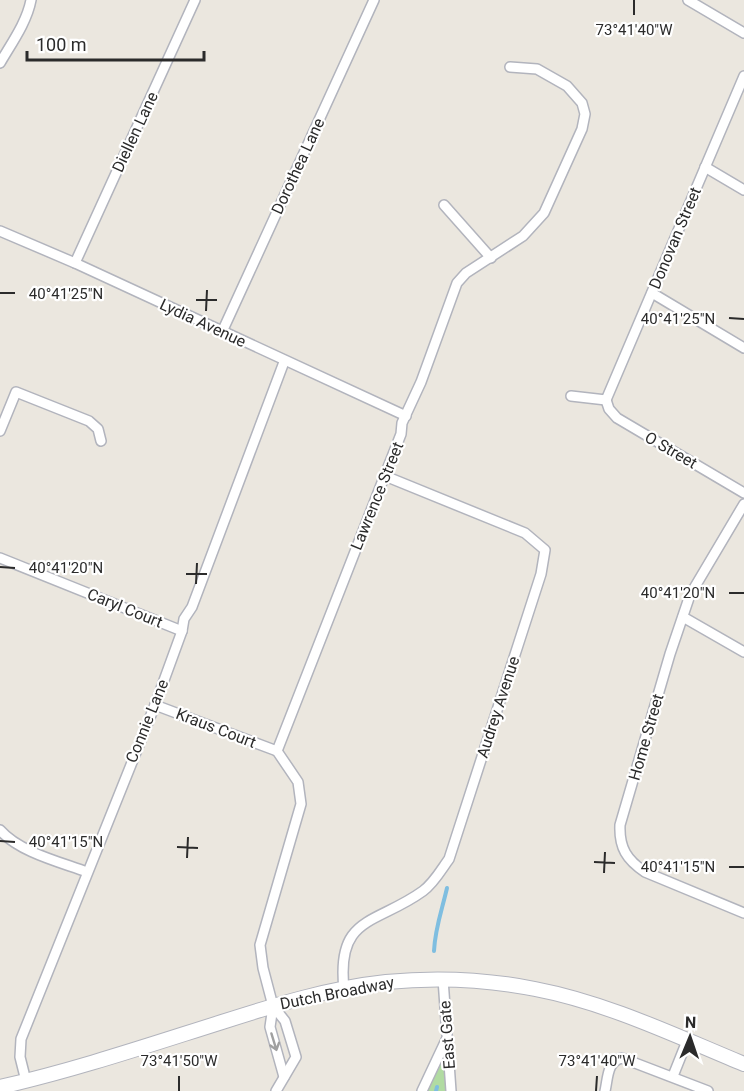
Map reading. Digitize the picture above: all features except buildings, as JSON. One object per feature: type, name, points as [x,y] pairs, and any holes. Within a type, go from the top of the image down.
[{"type":"main road","name":"Dutch Broadway","points":[[0,1087],[63,1072],[273,1006],[384,982],[443,979],[500,983],[571,997],[603,1007],[744,1064]]},
{"type":"street","points":[[0,63],[21,27],[30,8],[31,0]]},
{"type":"street","name":"Diellen Lane","points":[[75,263],[195,0]]},
{"type":"street","name":"Dorothea Lane","points":[[222,332],[374,0]]},
{"type":"street","points":[[688,0],[744,33]]},
{"type":"street","name":"Lawrence Street","points":[[277,751],[421,382],[453,290],[466,273],[523,236],[544,213],[582,129],[585,114],[582,103],[567,86],[537,69],[510,67]]},
{"type":"street","name":"Donovan Street","points":[[606,400],[744,76]]},
{"type":"street","points":[[705,167],[744,190]]},
{"type":"street","points":[[444,206],[490,258]]},
{"type":"street","name":"Lydia Avenue","points":[[0,231],[75,263],[284,362],[406,416]]},
{"type":"street","points":[[652,294],[744,348]]},
{"type":"street","name":"Connie Lane","points":[[26,1081],[19,1050],[21,1039],[155,705],[182,631],[184,619],[192,607],[284,362]]},
{"type":"street","points":[[0,430],[16,392],[89,421],[98,429],[101,441]]},
{"type":"street","points":[[571,396],[606,400]]},
{"type":"street","name":"O Street","points":[[606,400],[609,409],[617,418],[744,494]]},
{"type":"street","name":"Audrey Avenue","points":[[344,989],[343,960],[353,934],[369,920],[425,890],[439,875],[448,858],[541,574],[545,550],[525,533],[385,476]]},
{"type":"street","name":"Home Street","points":[[744,504],[690,595],[670,654],[623,814],[620,836],[622,847],[633,864],[645,872],[744,912]]},
{"type":"street","name":"Caryl Court","points":[[0,558],[182,631]]},
{"type":"street","points":[[683,617],[744,652]]},
{"type":"street","name":"Kraus Court","points":[[155,705],[277,751]]},
{"type":"street","points":[[277,751],[298,782],[301,804],[261,938],[261,957],[273,1006],[270,1027],[284,1077]]},
{"type":"street","points":[[0,830],[24,848],[87,872]]},
{"type":"street","name":"East Gate","points":[[443,979],[451,1091]]},
{"type":"street","points":[[273,1006],[285,1021],[296,1057],[276,1091]]},
{"type":"street","points":[[422,1091],[447,1038]]},
{"type":"street","points":[[673,1076],[687,1041]]},
{"type":"street","points":[[605,1091],[611,1063],[615,1059],[627,1059],[708,1091]]},
{"type":"green space","points":[[446,1049],[447,1091],[426,1091]]},
{"type":"waterway","points":[[434,951],[437,927],[447,888]]},
{"type":"waterway","points":[[436,1091],[437,1087]]}]
